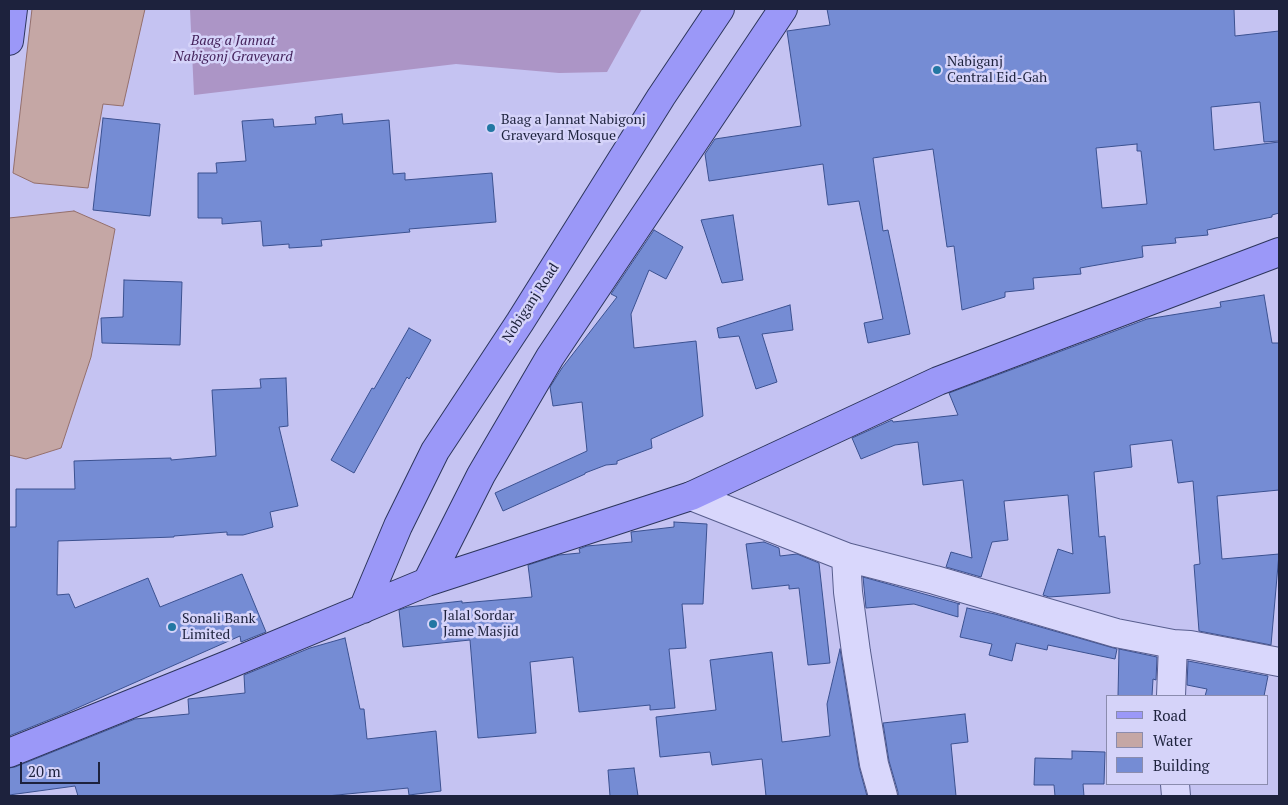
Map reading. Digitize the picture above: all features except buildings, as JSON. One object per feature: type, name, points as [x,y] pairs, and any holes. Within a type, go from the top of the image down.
[{"type":"main road","points":[[9,41],[12,9]]},
{"type":"main road","name":"Nobiganj Road","points":[[363,608],[398,526],[435,451],[520,322],[661,97],[720,9]]},
{"type":"main road","points":[[427,582],[481,475],[550,357],[783,9]]},
{"type":"main road","points":[[9,753],[427,582],[691,496],[938,382],[1279,252]]},
{"type":"street","points":[[691,496],[846,557],[935,580],[1116,633],[1279,662]]},
{"type":"street","points":[[846,557],[848,592],[858,662],[874,764],[883,796]]},
{"type":"street","points":[[1171,695],[1173,644]]},
{"type":"green space","name":"Baag a Jannat Nabigonj Graveyard","points":[[190,9],[642,9],[607,72],[559,73],[456,64],[194,95]]},
{"type":"water","points":[[32,9],[145,9],[123,106],[103,104],[88,188],[34,183],[13,173]]},
{"type":"water","points":[[74,211],[115,229],[91,357],[61,448],[26,459],[9,455],[9,218]]},
{"type":"place","name":"Nabiganj Central Eid-Gah","points":[[937,70]]},
{"type":"place","name":"Baag a Jannat Nabigonj Graveyard Mosque","points":[[491,128]]},
{"type":"place","name":"Jalal Sordar Jame Masjid","points":[[433,624]]},
{"type":"place","name":"Sonali Bank Limited","points":[[172,627]]}]
